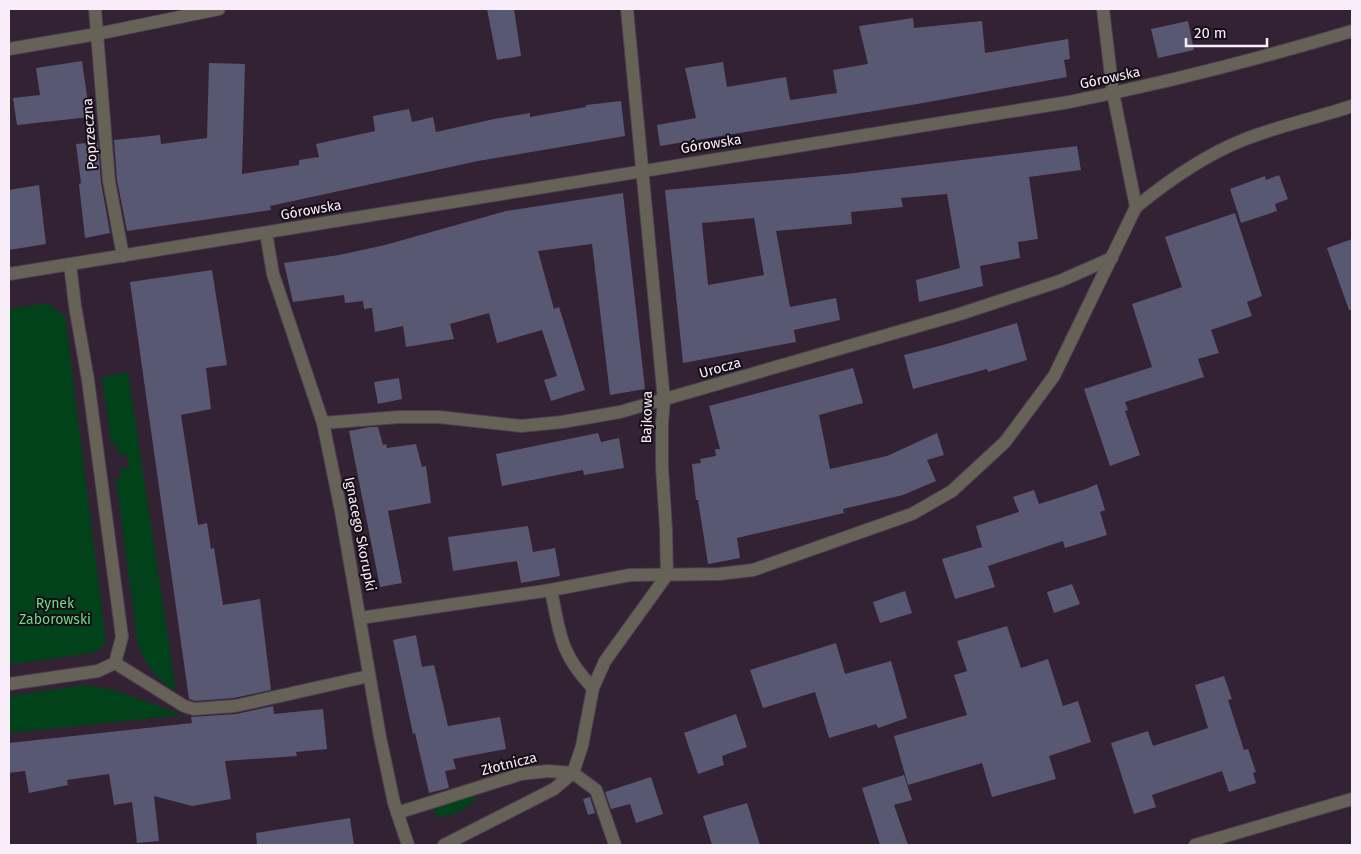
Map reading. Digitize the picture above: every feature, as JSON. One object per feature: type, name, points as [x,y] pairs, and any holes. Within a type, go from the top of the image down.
[{"type":"street","name":"Poprzeczna","points":[[95,9],[109,182],[123,256]]},
{"type":"street","points":[[9,49],[97,34],[219,9]]},
{"type":"street","name":"Bajkowa","points":[[626,9],[664,400],[662,468],[667,574]]},
{"type":"street","points":[[1103,9],[1113,93],[1136,207]]},
{"type":"street","name":"Górowska","points":[[70,264],[1113,93],[1271,55],[1352,31]]},
{"type":"street","points":[[360,618],[551,590],[630,575],[719,574],[753,570],[912,514],[952,491],[1004,442],[1054,376],[1136,207],[1164,184],[1196,164],[1242,140],[1352,106]]},
{"type":"street","name":"Ignacego Skorupki","points":[[266,233],[273,274],[323,423],[341,511],[380,736],[397,813],[408,845]]},
{"type":"street","name":"Urocza","points":[[323,423],[399,417],[439,418],[521,426],[603,415],[664,400],[960,314],[1060,281],[1112,258]]},
{"type":"street","points":[[9,274],[70,264],[88,380],[122,637],[115,663],[98,671],[9,684]]},
{"type":"street","points":[[444,845],[554,789],[573,773],[582,746],[593,688],[605,661],[667,574]]},
{"type":"street","points":[[551,590],[562,644],[576,669],[593,688]]},
{"type":"street","points":[[115,663],[184,706],[194,709],[235,706],[369,676]]},
{"type":"street","name":"Złotnicza","points":[[397,813],[521,774],[548,770],[573,773]]},
{"type":"street","points":[[573,773],[596,790],[614,845]]},
{"type":"street","points":[[1195,845],[1352,799]]},
{"type":"green space","name":"Rynek Zaborowski","points":[[47,303],[65,316],[106,641],[101,648],[91,653],[9,665],[9,309]]},
{"type":"green space","points":[[128,372],[176,691],[163,683],[153,672],[138,646],[116,479],[121,478],[120,469],[129,468],[127,454],[118,455],[116,443],[111,444],[102,377]]},
{"type":"green space","points":[[85,685],[122,693],[182,715],[9,733],[9,696]]},
{"type":"green space","points":[[470,790],[476,798],[468,806],[453,814],[436,817],[434,808]]},
{"type":"building","points":[[487,9],[514,9],[521,56],[497,60]]},
{"type":"building","points":[[913,18],[914,28],[982,21],[985,53],[1068,39],[1070,59],[1064,60],[1067,77],[923,103],[660,146],[657,125],[696,118],[685,68],[723,62],[727,87],[786,77],[790,100],[837,93],[833,70],[868,64],[859,26]]},
{"type":"building","points":[[1188,21],[1194,50],[1158,58],[1151,29]]},
{"type":"building","points":[[82,61],[90,117],[17,125],[13,98],[40,95],[36,68]]},
{"type":"building","points":[[209,63],[245,64],[242,174],[299,165],[299,160],[319,157],[316,144],[375,131],[373,116],[409,109],[412,122],[433,117],[436,132],[494,119],[530,113],[530,117],[586,107],[586,105],[621,101],[625,136],[478,161],[270,206],[271,210],[127,231],[117,180],[114,140],[160,135],[161,144],[207,138]]},
{"type":"building","points":[[98,142],[101,182],[110,233],[85,238],[76,144]]},
{"type":"building","points":[[1077,146],[1081,170],[1029,177],[1038,239],[1018,242],[1020,258],[980,266],[983,286],[919,302],[916,280],[960,268],[947,194],[901,198],[903,207],[851,212],[852,224],[776,231],[790,307],[836,298],[840,320],[794,330],[796,342],[683,363],[665,190],[846,174]],"holes":[[[754,218],[764,275],[708,285],[702,223]]]},
{"type":"building","points":[[1279,175],[1288,199],[1275,204],[1277,211],[1241,223],[1230,189],[1265,176],[1266,180]]},
{"type":"building","points":[[39,185],[46,244],[9,250],[9,190]]},
{"type":"building","points":[[623,193],[645,389],[610,395],[592,244],[538,251],[554,309],[559,307],[585,390],[551,401],[544,380],[557,376],[542,330],[497,343],[489,313],[450,324],[454,339],[406,347],[403,326],[375,332],[372,308],[364,309],[363,301],[345,303],[344,295],[293,302],[284,263],[339,255],[385,245],[506,211]]},
{"type":"building","points":[[1235,213],[1262,296],[1247,302],[1252,316],[1211,330],[1219,353],[1198,359],[1204,377],[1125,402],[1128,410],[1125,411],[1140,455],[1110,466],[1084,389],[1152,367],[1132,304],[1182,287],[1165,237]]},
{"type":"building","points":[[1352,239],[1352,310],[1349,310],[1327,248]]},
{"type":"building","points":[[212,270],[227,365],[206,368],[211,409],[181,415],[198,525],[207,523],[211,549],[214,548],[223,605],[260,599],[271,690],[234,698],[195,701],[189,699],[130,282]]},
{"type":"building","points":[[1017,323],[1027,360],[988,372],[987,369],[913,389],[904,355]]},
{"type":"building","points":[[853,368],[863,403],[819,415],[830,469],[887,456],[937,433],[944,455],[927,460],[936,481],[903,495],[843,509],[844,513],[737,538],[740,558],[708,564],[698,500],[696,500],[692,464],[701,463],[700,459],[716,456],[715,449],[720,449],[709,406]]},
{"type":"building","points":[[399,378],[402,399],[378,404],[374,382]]},
{"type":"building","points":[[378,427],[383,445],[386,444],[387,448],[416,444],[422,467],[426,466],[431,503],[388,511],[402,583],[380,587],[349,431]]},
{"type":"building","points":[[598,433],[601,442],[619,438],[624,468],[584,475],[583,470],[502,486],[496,454]]},
{"type":"building","points":[[1097,484],[1105,510],[1100,512],[1107,535],[1065,548],[1063,541],[988,566],[995,587],[955,599],[942,559],[982,547],[976,526],[1019,512],[1013,497],[1034,490],[1039,504]]},
{"type":"building","points":[[528,526],[533,552],[555,548],[560,576],[521,583],[517,561],[453,571],[448,537]]},
{"type":"building","points":[[1072,584],[1080,604],[1054,613],[1047,592]]},
{"type":"building","points":[[905,591],[912,613],[880,623],[873,602]]},
{"type":"building","points":[[1007,626],[1021,668],[1048,659],[1063,706],[1078,701],[1091,742],[1049,756],[1056,779],[992,797],[982,763],[908,785],[894,736],[967,715],[954,675],[967,671],[957,641]]},
{"type":"building","points":[[416,635],[422,667],[434,665],[448,726],[500,717],[506,749],[453,759],[456,769],[445,771],[449,788],[429,793],[415,733],[413,734],[393,640]]},
{"type":"building","points":[[836,643],[845,674],[891,661],[907,718],[878,728],[876,724],[829,738],[815,692],[763,708],[750,670]]},
{"type":"building","points":[[1224,676],[1232,699],[1228,700],[1244,750],[1248,749],[1256,772],[1253,773],[1256,783],[1229,792],[1222,771],[1152,795],[1156,807],[1134,814],[1111,743],[1148,731],[1153,746],[1208,728],[1195,685]]},
{"type":"building","points":[[273,706],[274,714],[323,709],[327,749],[296,752],[297,756],[225,761],[231,799],[192,806],[154,796],[159,841],[137,843],[132,802],[114,805],[109,774],[67,780],[68,785],[29,793],[25,771],[9,773],[9,743],[192,723],[191,717],[236,714]]},
{"type":"building","points":[[736,714],[747,747],[722,756],[724,765],[698,774],[684,733]]},
{"type":"building","points":[[904,775],[912,800],[894,805],[908,845],[880,845],[862,788]]},
{"type":"building","points":[[651,777],[663,814],[636,823],[630,804],[611,809],[605,792]]},
{"type":"building","points":[[590,797],[595,813],[588,815],[583,799]]},
{"type":"building","points":[[747,803],[760,845],[712,845],[703,816]]},
{"type":"building","points":[[350,818],[354,845],[257,845],[256,833]]}]
